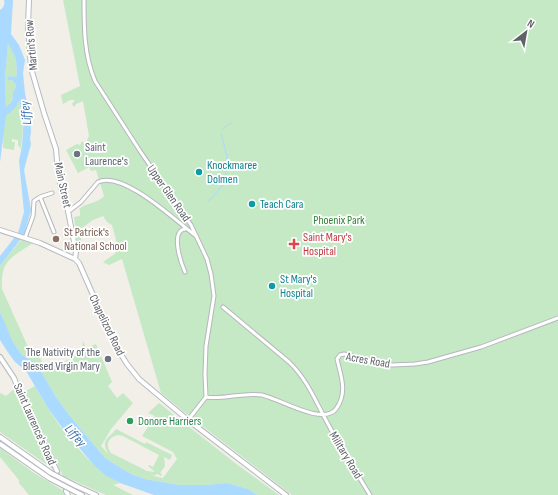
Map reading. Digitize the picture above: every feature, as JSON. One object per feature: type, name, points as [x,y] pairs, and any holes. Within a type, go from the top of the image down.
[{"type":"main road","name":"Martin's Row","points":[[29,0],[28,25],[30,60],[44,113]]},
{"type":"main road","name":"Main Street","points":[[44,113],[56,149],[58,173],[76,252],[75,259]]},
{"type":"main road","points":[[0,230],[75,259]]},
{"type":"main road","name":"Chapelizod Road","points":[[75,259],[79,263],[114,345],[124,360],[146,385],[188,420],[286,495]]},
{"type":"main road","name":"Saint Laurence's Road","points":[[0,357],[14,378],[22,399],[57,471]]},
{"type":"main road","points":[[0,437],[51,473],[96,495]]},
{"type":"main road","points":[[0,444],[49,478],[82,495]]},
{"type":"street","name":"Upper Glen Road","points":[[84,0],[86,50],[90,70],[95,81],[140,151],[185,215],[207,259],[214,296],[206,346],[206,398]]},
{"type":"street","points":[[68,212],[81,202],[99,181],[111,180],[124,185],[156,204],[197,237]]},
{"type":"street","points":[[24,238],[33,216],[33,203],[40,197],[52,193]]},
{"type":"street","points":[[40,197],[54,232]]},
{"type":"street","points":[[185,272],[181,264],[177,236],[183,228],[187,229]]},
{"type":"street","name":"Military Road","points":[[223,307],[298,370],[370,495]]},
{"type":"street","name":"Acres Road","points":[[323,415],[328,415],[334,412],[340,404],[343,395],[344,387],[337,359],[340,355],[351,355],[392,364],[423,363],[481,347],[558,318]]},
{"type":"street","points":[[188,420],[206,398],[235,395],[260,395],[316,415],[323,415]]},
{"type":"green space","name":"Phoenix Park","points":[[63,0],[558,0],[558,495],[292,495],[161,393],[122,259],[109,265],[103,262],[116,253],[115,249],[118,247],[112,225],[107,222],[103,216],[93,220],[79,230],[82,245],[79,253],[74,217],[80,216],[79,209],[101,199],[104,196],[96,170],[91,171],[89,167],[78,173],[66,150],[77,144],[80,145],[82,141],[88,148],[87,140],[89,136],[83,101],[76,104],[74,107],[72,104],[75,100],[70,100],[63,104],[61,95],[80,86]]},
{"type":"green space","points":[[8,42],[16,59],[17,76],[9,76],[7,78],[15,82],[16,88],[12,100],[6,108],[5,78]]},
{"type":"green space","points":[[19,101],[24,116],[21,149],[18,145],[18,140],[12,139],[12,142],[15,142],[14,150],[3,148],[4,120]]},
{"type":"green space","points":[[21,240],[33,243],[9,260],[5,265],[2,279],[2,289],[28,347],[36,350],[46,370],[82,352],[83,341],[86,348],[96,344],[112,382],[108,386],[117,398],[123,393],[133,403],[111,429],[101,446],[109,455],[106,450],[105,442],[116,429],[145,444],[146,442],[172,455],[170,460],[164,457],[165,466],[160,473],[162,474],[161,476],[158,474],[153,476],[163,478],[177,459],[173,452],[142,436],[155,416],[148,413],[159,403],[235,463],[279,495],[257,495],[248,489],[227,483],[179,485],[145,479],[131,474],[105,458],[69,415],[56,397],[39,368],[33,361],[22,355],[13,342],[0,312],[0,266]],"holes":[[[118,435],[123,436],[159,455],[153,467],[148,466],[155,472],[147,471],[111,453],[108,447],[108,442],[110,439]]]},
{"type":"green space","points":[[35,386],[61,427],[82,453],[106,474],[120,483],[113,485],[133,495],[106,495],[63,476],[28,401],[22,393]]},
{"type":"green space","points":[[14,387],[54,468],[53,469],[0,432],[0,393],[6,396],[13,390]]},
{"type":"green space","points":[[0,448],[34,473],[62,490],[65,495],[29,495],[0,457]]},
{"type":"water","name":"Liffey","points":[[4,0],[13,0],[11,34],[19,45],[25,60],[23,73],[25,93],[30,116],[31,144],[24,170],[31,210],[24,235],[0,266],[0,256],[18,233],[24,212],[19,161],[22,146],[24,116],[19,101],[16,107],[6,116],[0,162],[0,10],[3,7]],"holes":[[[8,43],[16,59],[17,76],[9,76],[7,78],[8,80],[12,80],[16,84],[16,87],[12,101],[6,107],[5,78]]]},
{"type":"water","name":"Liffey","points":[[0,312],[13,342],[22,355],[33,361],[39,368],[56,397],[69,415],[105,458],[131,474],[145,479],[179,485],[227,483],[248,489],[257,495],[154,495],[120,483],[105,475],[93,464],[63,429],[48,408],[26,371],[15,362],[7,351],[0,340]]},
{"type":"waterway","points":[[222,130],[232,123]]},
{"type":"waterway","points":[[208,202],[225,183],[227,156],[221,134]]},
{"type":"tunnel","points":[[57,471],[66,491]]},
{"type":"place","name":"Saint Laurence's","points":[[77,154]]},
{"type":"place","name":"Knockmaree Dolmen","points":[[199,172]]},
{"type":"place","name":"Teach Cara","points":[[252,204]]},
{"type":"place","name":"St Patrick's National School","points":[[56,239]]},
{"type":"place","name":"Saint Mary's Hospital","points":[[294,244]]},
{"type":"place","name":"St Mary's Hospital","points":[[272,286]]},
{"type":"place","name":"The Nativity of the Blessed Virgin Mary","points":[[108,359]]},
{"type":"place","name":"Donore Harriers","points":[[130,421]]}]
